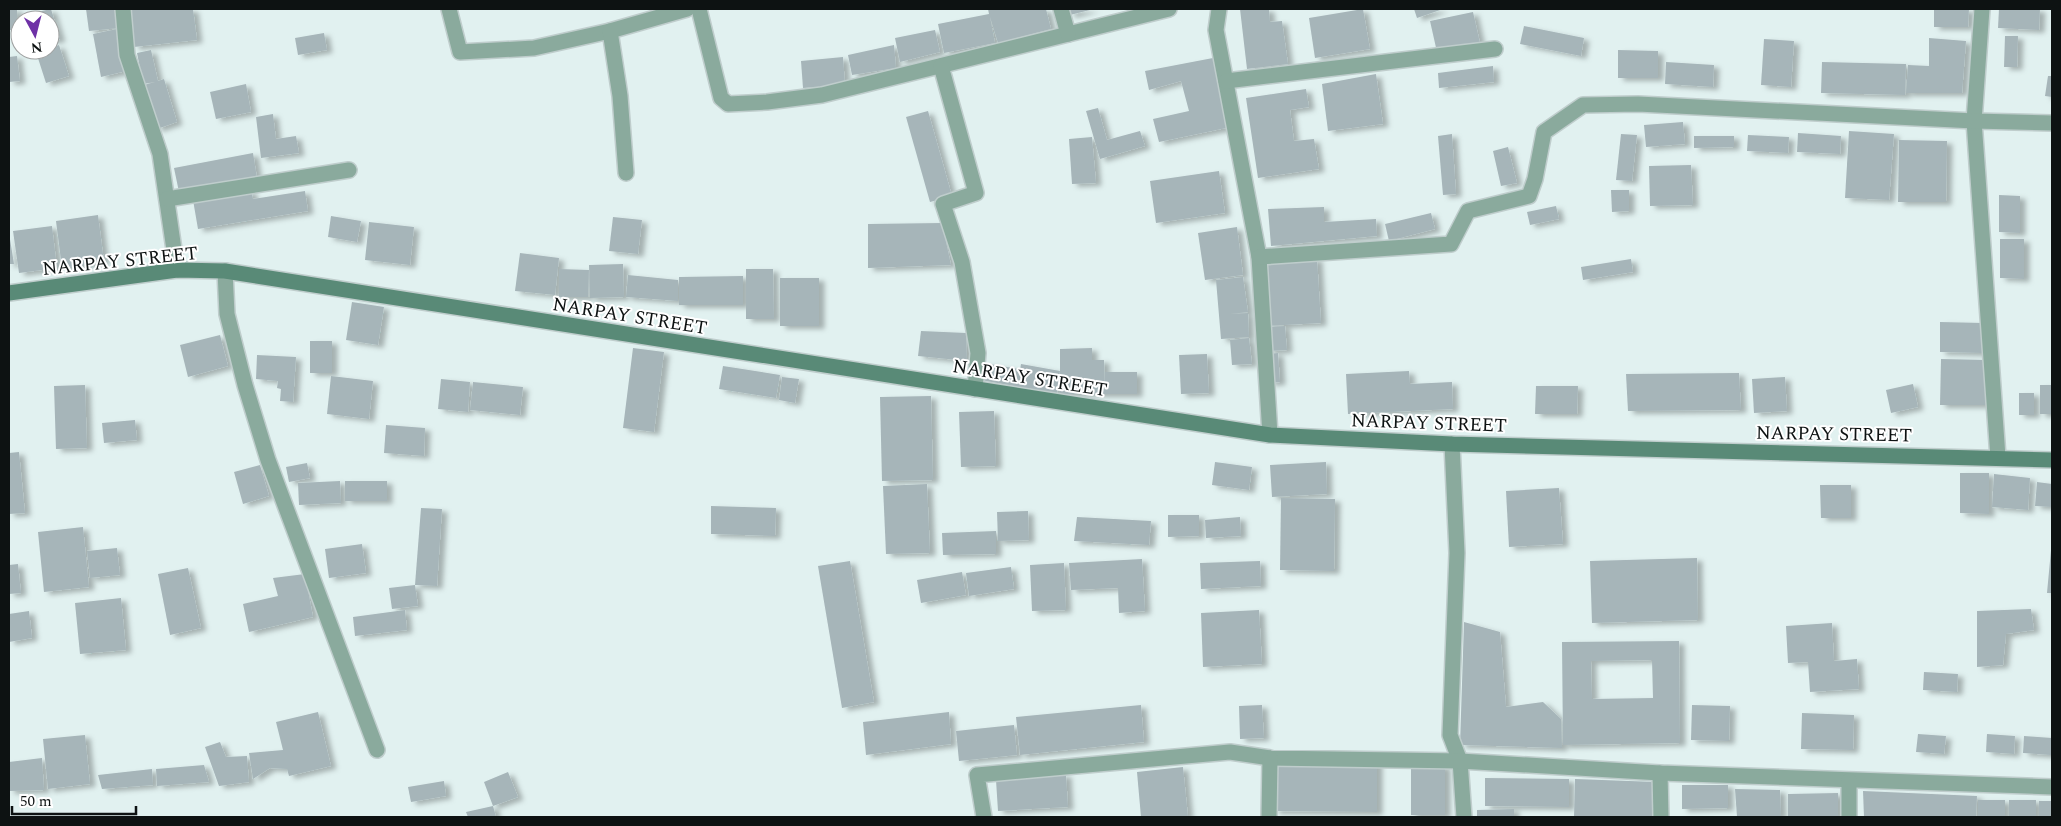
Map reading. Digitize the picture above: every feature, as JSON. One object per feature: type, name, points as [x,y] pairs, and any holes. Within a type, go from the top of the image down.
[{"type":"main road","name":"NARPAY STREET","points":[[9,292],[177,270],[225,272],[1270,435],[1452,444],[1998,457],[2052,460]]},
{"type":"street","points":[[123,9],[127,55],[160,154],[177,270]]},
{"type":"street","points":[[449,9],[460,52],[534,48],[610,31],[687,9]]},
{"type":"street","points":[[699,9],[720,98],[728,104],[768,102],[822,95],[1168,9]]},
{"type":"street","points":[[1061,9],[1068,34]]},
{"type":"street","points":[[1219,9],[1216,30],[1260,257],[1270,435]]},
{"type":"street","points":[[1982,9],[1974,122],[1998,457]]},
{"type":"street","points":[[610,31],[620,96],[626,173]]},
{"type":"street","points":[[1226,81],[1495,49]]},
{"type":"street","points":[[940,66],[976,193],[943,204],[962,262],[978,353],[975,389]]},
{"type":"street","points":[[1260,257],[1451,244],[1468,210],[1529,196],[1535,179],[1544,132],[1583,105],[1638,104],[1974,122],[2052,124]]},
{"type":"street","points":[[167,199],[349,170]]},
{"type":"street","points":[[225,272],[227,314],[244,385],[268,460],[377,750]]},
{"type":"street","points":[[1452,444],[1457,553],[1450,735],[1460,761],[1464,817]]},
{"type":"street","points":[[984,817],[978,775],[1230,752],[1270,758],[1460,761],[1660,774],[2052,787]]},
{"type":"street","points":[[1269,817],[1270,758]]},
{"type":"street","points":[[1660,774],[1661,817]]},
{"type":"street","points":[[1849,781],[1849,817]]},
{"type":"building","points":[[9,9],[17,9],[10,10],[9,30]]},
{"type":"building","points":[[86,9],[117,9],[119,28],[89,31]]},
{"type":"building","points":[[130,9],[193,9],[197,40],[134,47]]},
{"type":"building","points":[[988,9],[1046,9],[1051,29],[998,43],[990,17],[995,43],[944,53],[938,24],[989,14]]},
{"type":"building","points":[[1068,9],[1094,9],[1070,15]]},
{"type":"building","points":[[1240,9],[1269,9],[1270,22],[1282,21],[1288,64],[1247,69]]},
{"type":"building","points":[[1363,9],[1370,49],[1315,58],[1309,18]]},
{"type":"building","points":[[1414,9],[1443,9],[1417,18]]},
{"type":"building","points":[[1934,9],[1969,9],[1968,27],[1934,27]]},
{"type":"building","points":[[1999,9],[2040,9],[2039,30],[1998,28]]},
{"type":"building","points":[[1473,12],[1480,43],[1437,52],[1430,21]]},
{"type":"building","points":[[1524,26],[1584,38],[1581,56],[1520,44]]},
{"type":"building","points":[[117,29],[126,71],[101,77],[93,34]]},
{"type":"building","points":[[935,30],[940,52],[900,62],[895,38]]},
{"type":"building","points":[[324,33],[327,50],[298,55],[295,38]]},
{"type":"building","points":[[2005,36],[2018,36],[2017,67],[2004,67]]},
{"type":"building","points":[[1929,38],[1966,41],[1962,93],[1906,93],[1908,65],[1929,66]]},
{"type":"building","points":[[1764,39],[1794,41],[1791,87],[1761,85]]},
{"type":"building","points":[[894,45],[896,68],[852,75],[848,55]]},
{"type":"building","points":[[60,48],[69,76],[46,83],[39,60],[60,60]]},
{"type":"building","points":[[151,50],[158,81],[164,79],[177,122],[157,129],[144,85],[155,82],[143,84],[137,53]]},
{"type":"building","points":[[1618,50],[1658,51],[1658,78],[1618,78]]},
{"type":"building","points":[[9,57],[10,60],[17,60],[20,81],[9,82]]},
{"type":"building","points":[[843,57],[845,85],[803,88],[801,61]]},
{"type":"building","points":[[1213,58],[1226,128],[1159,142],[1153,119],[1189,111],[1181,81],[1149,90],[1145,71]]},
{"type":"building","points":[[1666,62],[1714,65],[1713,87],[1665,84]]},
{"type":"building","points":[[1822,62],[1906,64],[1905,95],[1821,93]]},
{"type":"building","points":[[1493,66],[1494,82],[1439,88],[1438,73]]},
{"type":"building","points":[[1376,74],[1383,124],[1328,131],[1322,84]]},
{"type":"building","points":[[2048,76],[2052,76],[2052,97],[2045,96]]},
{"type":"building","points":[[246,84],[251,112],[216,119],[210,92]]},
{"type":"building","points":[[1306,89],[1309,107],[1290,110],[1294,141],[1314,139],[1319,169],[1258,178],[1246,98]]},
{"type":"building","points":[[1098,108],[1107,140],[1140,131],[1145,146],[1100,159],[1086,111]]},
{"type":"building","points":[[928,111],[952,196],[930,202],[906,117]]},
{"type":"building","points":[[273,114],[276,139],[296,136],[299,153],[261,158],[256,117]]},
{"type":"building","points":[[1683,122],[1685,144],[1646,147],[1644,125]]},
{"type":"building","points":[[1849,131],[1894,134],[1889,200],[1845,198]]},
{"type":"building","points":[[1798,133],[1841,136],[1840,154],[1797,152]]},
{"type":"building","points":[[1452,134],[1456,194],[1443,195],[1438,136]]},
{"type":"building","points":[[1621,134],[1637,135],[1632,181],[1616,180]]},
{"type":"building","points":[[1748,135],[1789,137],[1788,153],[1747,151]]},
{"type":"building","points":[[1694,136],[1734,136],[1734,147],[1694,148]]},
{"type":"building","points":[[1092,137],[1096,183],[1072,184],[1069,139]]},
{"type":"building","points":[[1899,140],[1947,141],[1946,202],[1898,202]]},
{"type":"building","points":[[1508,147],[1517,183],[1501,186],[1493,151]]},
{"type":"building","points":[[253,153],[257,178],[179,192],[174,168]]},
{"type":"building","points":[[1691,165],[1693,205],[1650,206],[1649,166]]},
{"type":"building","points":[[1219,171],[1225,213],[1156,223],[1150,181]]},
{"type":"building","points":[[251,190],[253,199],[305,191],[308,211],[198,229],[193,200]]},
{"type":"building","points":[[1611,190],[1629,190],[1629,211],[1612,212]]},
{"type":"building","points":[[1999,195],[2020,196],[2020,233],[1999,232]]},
{"type":"building","points":[[1556,206],[1559,219],[1530,225],[1527,212]]},
{"type":"building","points":[[1324,207],[1324,222],[1376,219],[1377,236],[1271,246],[1268,209]]},
{"type":"building","points":[[1431,213],[1435,229],[1389,241],[1385,224]]},
{"type":"building","points":[[98,215],[104,262],[62,268],[56,221]]},
{"type":"building","points":[[331,216],[361,221],[357,242],[328,237]]},
{"type":"building","points":[[613,217],[642,220],[638,254],[609,251]]},
{"type":"building","points":[[369,222],[414,227],[410,265],[365,260]]},
{"type":"building","points":[[942,223],[951,265],[868,268],[868,224]]},
{"type":"building","points":[[52,226],[57,268],[19,273],[13,231]]},
{"type":"building","points":[[1237,227],[1243,275],[1205,280],[1198,233]]},
{"type":"building","points":[[9,233],[14,264],[9,264]]},
{"type":"building","points":[[2000,239],[2024,239],[2024,279],[2000,278]]},
{"type":"building","points":[[520,253],[559,258],[555,295],[515,291]]},
{"type":"building","points":[[1317,258],[1321,323],[1266,326],[1262,261]]},
{"type":"building","points":[[1631,259],[1633,272],[1583,280],[1581,267]]},
{"type":"building","points":[[623,264],[624,297],[590,298],[589,265]]},
{"type":"building","points":[[559,269],[589,270],[588,297],[559,297]]},
{"type":"building","points":[[746,269],[773,269],[774,319],[746,319]]},
{"type":"building","points":[[628,275],[678,280],[678,301],[626,297]]},
{"type":"building","points":[[743,276],[743,305],[679,305],[679,277]]},
{"type":"building","points":[[1243,277],[1248,312],[1230,314],[1248,313],[1249,337],[1221,339],[1216,280]]},
{"type":"building","points":[[780,278],[819,278],[819,326],[780,326]]},
{"type":"building","points":[[352,302],[384,307],[378,345],[346,340]]},
{"type":"building","points":[[1940,322],[1983,323],[1983,353],[1940,352]]},
{"type":"building","points":[[1285,326],[1287,350],[1268,351],[1266,327]]},
{"type":"building","points":[[921,331],[966,333],[967,361],[918,356]]},
{"type":"building","points":[[220,335],[228,366],[188,377],[180,345]]},
{"type":"building","points":[[1249,338],[1252,364],[1232,365],[1230,340]]},
{"type":"building","points":[[310,341],[332,341],[332,373],[310,373]]},
{"type":"building","points":[[633,348],[664,352],[654,432],[623,428]]},
{"type":"building","points":[[1092,348],[1092,360],[1104,360],[1105,391],[1105,372],[1137,372],[1137,394],[1060,394],[1060,349]]},
{"type":"building","points":[[1278,353],[1280,382],[1269,383],[1267,354]]},
{"type":"building","points":[[1207,354],[1209,393],[1181,394],[1179,355]]},
{"type":"building","points":[[257,355],[296,357],[293,402],[280,401],[281,389],[277,388],[278,381],[256,379]]},
{"type":"building","points":[[1941,359],[1987,360],[1986,405],[1940,405]]},
{"type":"building","points":[[984,363],[1019,369],[1019,376],[1021,364],[1060,371],[1057,394],[981,380]]},
{"type":"building","points":[[723,366],[780,375],[776,398],[719,389]]},
{"type":"building","points":[[1409,371],[1410,384],[1452,382],[1453,409],[1348,414],[1346,374]]},
{"type":"building","points":[[1739,373],[1741,410],[1628,411],[1626,374]]},
{"type":"building","points":[[331,376],[373,381],[369,419],[327,414]]},
{"type":"building","points":[[782,377],[799,379],[795,403],[779,400]]},
{"type":"building","points":[[1785,377],[1787,411],[1754,413],[1752,379]]},
{"type":"building","points":[[441,379],[470,382],[468,412],[438,409]]},
{"type":"building","points":[[473,382],[523,387],[520,415],[470,410]]},
{"type":"building","points":[[1913,384],[1918,407],[1891,413],[1886,390]]},
{"type":"building","points":[[85,385],[87,448],[56,449],[54,386]]},
{"type":"building","points":[[2040,385],[2052,385],[2052,414],[2040,414]]},
{"type":"building","points":[[1536,386],[1578,386],[1577,414],[1535,414]]},
{"type":"building","points":[[2019,393],[2034,393],[2034,415],[2019,415]]},
{"type":"building","points":[[931,396],[933,480],[882,481],[880,397]]},
{"type":"building","points":[[994,411],[996,466],[961,467],[959,412]]},
{"type":"building","points":[[135,420],[137,440],[104,443],[102,423]]},
{"type":"building","points":[[386,425],[425,428],[424,456],[384,453]]},
{"type":"building","points":[[19,452],[25,513],[9,514],[9,453]]},
{"type":"building","points":[[1215,462],[1252,467],[1249,490],[1212,485]]},
{"type":"building","points":[[1326,462],[1327,494],[1272,497],[1270,465]]},
{"type":"building","points":[[307,463],[310,478],[289,482],[286,467]]},
{"type":"building","points":[[260,465],[269,496],[243,504],[234,472]]},
{"type":"building","points":[[1960,473],[1989,473],[1989,514],[1960,513]]},
{"type":"building","points":[[1994,474],[2030,478],[2028,510],[1992,507]]},
{"type":"building","points":[[340,481],[341,503],[299,505],[298,483]]},
{"type":"building","points":[[345,481],[387,481],[387,501],[345,501]]},
{"type":"building","points":[[2037,482],[2052,484],[2052,507],[2035,506]]},
{"type":"building","points":[[927,484],[930,553],[886,554],[883,486]]},
{"type":"building","points":[[1820,485],[1851,485],[1851,518],[1821,518]]},
{"type":"building","points":[[1559,488],[1563,544],[1509,547],[1506,491]]},
{"type":"building","points":[[1281,498],[1335,499],[1334,571],[1280,570]]},
{"type":"building","points":[[711,506],[776,508],[775,536],[711,534]]},
{"type":"building","points":[[421,508],[442,509],[437,586],[415,585]]},
{"type":"building","points":[[1028,511],[1029,540],[998,541],[997,512]]},
{"type":"building","points":[[1168,515],[1199,515],[1199,536],[1168,537]]},
{"type":"building","points":[[1077,517],[1151,521],[1149,545],[1074,541]]},
{"type":"building","points":[[1240,517],[1241,536],[1206,538],[1205,520]]},
{"type":"building","points":[[83,527],[89,587],[44,592],[38,532]]},
{"type":"building","points":[[996,531],[996,554],[943,555],[942,533]]},
{"type":"building","points":[[362,544],[366,573],[329,578],[325,549]]},
{"type":"building","points":[[117,548],[120,575],[90,578],[87,551]]},
{"type":"building","points":[[2051,550],[2052,593],[2047,593]]},
{"type":"building","points":[[1697,558],[1698,620],[1592,623],[1590,561]]},
{"type":"building","points":[[1142,559],[1145,611],[1119,613],[1118,588],[1071,590],[1069,563]]},
{"type":"building","points":[[850,561],[874,702],[842,708],[818,566]]},
{"type":"building","points":[[1260,561],[1261,586],[1201,589],[1200,563]]},
{"type":"building","points":[[1064,563],[1066,610],[1032,611],[1030,565]]},
{"type":"building","points":[[18,564],[21,593],[9,594],[9,565]]},
{"type":"building","points":[[1011,567],[1014,589],[969,596],[966,573]]},
{"type":"building","points":[[188,568],[201,628],[170,635],[158,574]]},
{"type":"building","points":[[962,572],[966,595],[921,603],[917,580]]},
{"type":"building","points":[[305,574],[313,617],[249,632],[243,604],[278,596],[273,578]]},
{"type":"building","points":[[415,585],[418,606],[392,609],[389,588]]},
{"type":"building","points":[[121,598],[126,650],[80,654],[75,603]]},
{"type":"building","points":[[2031,609],[2034,630],[2006,634],[2003,665],[1977,667],[1977,611]]},
{"type":"building","points":[[405,610],[407,630],[355,636],[353,617]]},
{"type":"building","points":[[1259,610],[1262,664],[1203,667],[1201,613]]},
{"type":"building","points":[[29,611],[32,638],[9,642],[9,614]]},
{"type":"building","points":[[1464,622],[1500,632],[1506,707],[1543,702],[1561,719],[1562,748],[1460,745]]},
{"type":"building","points":[[1832,623],[1834,661],[1857,659],[1859,689],[1810,692],[1808,662],[1788,663],[1786,626]]},
{"type":"building","points":[[1679,641],[1680,743],[1563,745],[1562,642]],"holes":[[[1652,660],[1653,698],[1592,699],[1591,661]]]},
{"type":"building","points":[[1924,672],[1958,674],[1957,692],[1923,690]]},
{"type":"building","points":[[1141,705],[1144,742],[1020,755],[1016,717]]},
{"type":"building","points":[[1262,705],[1264,738],[1240,739],[1239,706]]},
{"type":"building","points":[[1692,705],[1730,706],[1729,741],[1691,740]]},
{"type":"building","points":[[318,712],[331,766],[289,776],[287,769],[270,768],[253,779],[249,753],[283,750],[276,722]]},
{"type":"building","points":[[949,712],[951,744],[866,755],[863,722]]},
{"type":"building","points":[[1802,713],[1854,715],[1853,750],[1801,749]]},
{"type":"building","points":[[1014,725],[1017,755],[959,761],[956,731]]},
{"type":"building","points":[[1918,734],[1946,736],[1944,754],[1916,752]]},
{"type":"building","points":[[1987,734],[2015,736],[2014,754],[1986,752]]},
{"type":"building","points":[[85,735],[90,784],[48,789],[43,739]]},
{"type":"building","points":[[2024,736],[2052,738],[2051,755],[2023,753]]},
{"type":"building","points":[[220,742],[226,757],[247,756],[249,782],[219,786],[205,747]]},
{"type":"building","points":[[42,758],[44,790],[9,791],[9,762]]},
{"type":"building","points":[[1274,760],[1377,760],[1377,812],[1274,811]]},
{"type":"building","points":[[204,765],[209,782],[157,786],[156,769]]},
{"type":"building","points":[[1411,765],[1445,765],[1445,815],[1411,815]]},
{"type":"building","points":[[1183,767],[1188,817],[1141,817],[1137,772]]},
{"type":"building","points":[[152,769],[153,785],[102,789],[98,775]]},
{"type":"building","points":[[508,772],[518,797],[493,806],[484,782]]},
{"type":"building","points":[[1066,774],[1068,807],[998,811],[996,780]]},
{"type":"building","points":[[1485,778],[1569,779],[1569,807],[1485,806]]},
{"type":"building","points":[[1575,779],[1656,782],[1655,817],[1574,817]]},
{"type":"building","points":[[444,781],[446,796],[411,802],[408,787]]},
{"type":"building","points":[[1682,785],[1728,785],[1728,808],[1682,809]]},
{"type":"building","points":[[1735,789],[1780,790],[1781,816],[1737,817]]},
{"type":"building","points":[[1863,791],[1977,796],[1976,817],[1864,817]]},
{"type":"building","points":[[1838,793],[1838,817],[1788,817],[1788,794]]},
{"type":"building","points":[[1978,800],[2005,800],[2005,817],[1978,817]]},
{"type":"building","points":[[2009,800],[2036,800],[2036,817],[2009,817]]},
{"type":"building","points":[[2039,801],[2052,801],[2052,817],[2039,817]]},
{"type":"building","points":[[493,806],[496,817],[468,817],[466,812]]},
{"type":"building","points":[[1514,809],[1514,817],[1477,817],[1477,810]]}]
